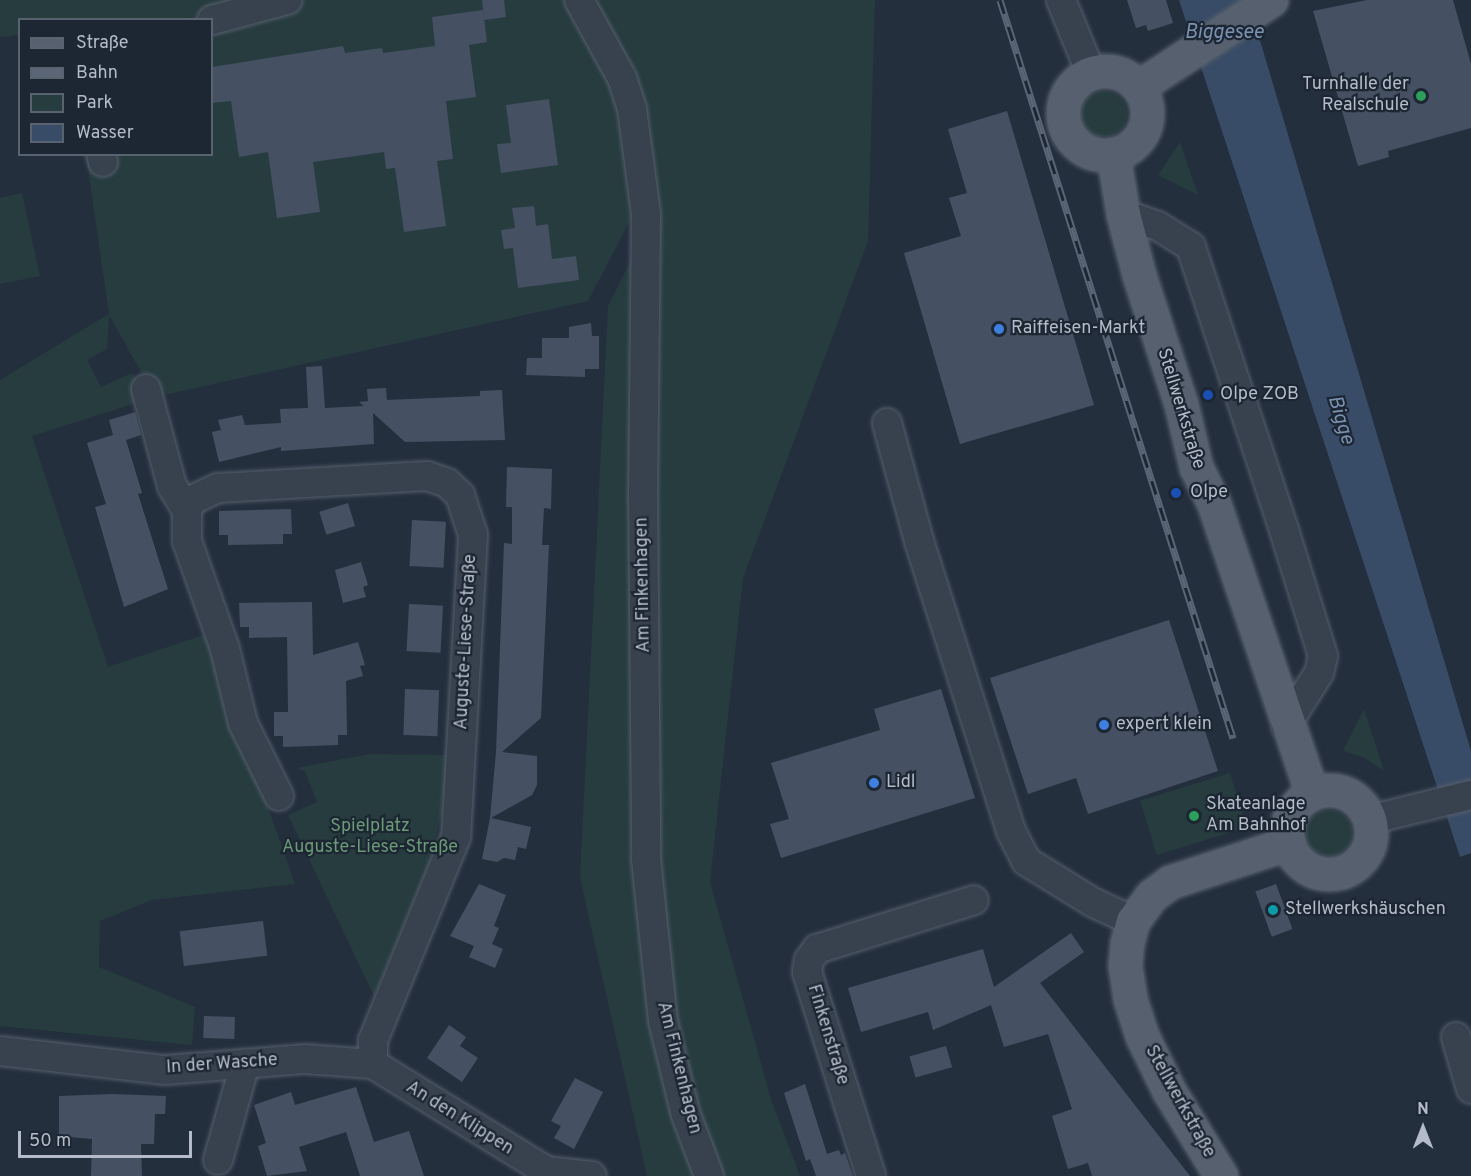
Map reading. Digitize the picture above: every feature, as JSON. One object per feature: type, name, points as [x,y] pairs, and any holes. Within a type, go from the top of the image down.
[{"type":"main road","points":[[1138,87],[1271,0]]},
{"type":"main road","points":[[1117,72],[1138,87],[1145,99],[1145,126],[1130,148],[1113,154],[1088,152],[1076,145],[1062,119],[1068,91],[1091,73],[1117,72]]},
{"type":"main road","name":"Stellwerkstraße","points":[[1113,154],[1123,214],[1181,404],[1196,467],[1214,504],[1312,794]]},
{"type":"main road","points":[[1340,791],[1363,807],[1369,820],[1369,846],[1353,867],[1341,872],[1314,871],[1303,864],[1289,843],[1289,819],[1302,800],[1312,794],[1340,791]]},
{"type":"main road","name":"Stellwerkstraße","points":[[1221,1176],[1169,1091],[1142,1036],[1125,964],[1133,921],[1151,896],[1170,882],[1289,843]]},
{"type":"street","points":[[213,20],[287,0]]},
{"type":"street","name":"Am Finkenhagen","points":[[579,0],[622,78],[632,109],[646,214],[642,489],[646,859],[663,1021],[686,1115],[709,1176]]},
{"type":"street","points":[[1061,0],[1091,73]]},
{"type":"street","points":[[1123,214],[1158,226],[1191,247],[1287,538],[1323,656],[1319,674],[1287,724]]},
{"type":"street","points":[[146,389],[172,486],[187,511],[187,541],[225,649],[243,723],[279,796]]},
{"type":"street","points":[[887,423],[919,541],[1011,831],[1026,861],[1094,903],[1133,921]]},
{"type":"street","name":"Auguste-Liese-Straße","points":[[187,511],[192,500],[202,492],[218,488],[427,476],[447,483],[460,495],[469,514],[473,535],[456,837],[373,1040],[373,1064]]},
{"type":"street","points":[[1369,820],[1471,795]]},
{"type":"street","name":"Finkenstraße","points":[[871,1176],[807,972],[809,960],[817,949],[974,900]]},
{"type":"street","points":[[1456,1037],[1471,1089]]},
{"type":"street","name":"In der Wasche","points":[[0,1051],[165,1070],[304,1059],[373,1064]]},
{"type":"street","points":[[218,1160],[245,1064]]},
{"type":"street","name":"An den Klippen","points":[[373,1064],[539,1173],[592,1176]]},
{"type":"green space","points":[[0,0],[567,0],[622,106],[634,213],[588,301],[155,397],[109,315],[107,349],[87,360],[101,387],[132,373],[146,389],[146,400],[32,436],[108,667],[207,634],[295,884],[152,900],[100,921],[99,967],[195,1007],[192,1045],[0,1026],[0,380],[109,314],[86,156],[213,156],[213,18],[18,18],[18,35],[0,37]]},
{"type":"green space","points":[[590,0],[875,0],[868,241],[743,578],[710,882],[771,1099],[800,1176],[647,1176],[580,878],[608,306],[655,213]]},
{"type":"green space","points":[[1104,91],[1120,98],[1127,114],[1120,130],[1104,137],[1088,130],[1081,114],[1088,98]]},
{"type":"green space","points":[[1180,142],[1198,195],[1158,175]]},
{"type":"green space","points":[[22,193],[40,276],[0,284],[0,198]]},
{"type":"green space","points":[[1364,709],[1384,771],[1365,758],[1343,751]]},
{"type":"green space","name":"Spielplatz Auguste-Liese-Straße","points":[[370,754],[448,755],[443,806],[430,862],[374,996],[288,815],[317,802],[305,771],[296,768]]},
{"type":"green space","name":"Skateanlage Am Bahnhof","points":[[1230,773],[1247,828],[1157,855],[1140,800]]},
{"type":"green space","points":[[1329,810],[1345,817],[1352,833],[1345,849],[1329,856],[1313,849],[1306,833],[1313,817]]},
{"type":"water","name":"Biggesee","points":[[1179,0],[1248,0],[1471,751],[1471,853],[1460,857]]},
{"type":"building","points":[[482,0],[504,0],[506,17],[484,20]]},
{"type":"building","points":[[1127,0],[1166,0],[1173,23],[1148,31],[1146,25],[1136,28]]},
{"type":"building","name":"Turnhalle der Realschule","points":[[1367,0],[1453,0],[1471,64],[1471,128],[1388,151],[1389,157],[1358,166],[1313,11]]},
{"type":"building","points":[[483,10],[487,42],[469,45],[476,97],[446,101],[453,159],[437,161],[446,226],[404,232],[395,168],[386,169],[384,152],[313,162],[320,212],[277,218],[268,152],[239,157],[231,101],[213,103],[213,67],[343,46],[345,53],[382,48],[383,53],[435,46],[432,17]]},
{"type":"building","points":[[549,99],[558,165],[501,173],[497,144],[511,143],[506,105]]},
{"type":"building","name":"Raiffeisen-Markt","points":[[1007,111],[1094,405],[960,444],[904,253],[961,236],[949,198],[967,193],[948,129]]},
{"type":"building","points":[[534,206],[536,226],[548,224],[552,259],[576,256],[579,280],[518,288],[513,248],[504,249],[501,230],[515,228],[512,208]]},
{"type":"building","points":[[591,323],[592,336],[599,336],[599,369],[585,369],[585,377],[526,375],[527,358],[542,358],[542,338],[569,338],[569,327]]},
{"type":"building","points":[[322,366],[325,408],[364,406],[359,402],[368,401],[367,389],[386,388],[387,400],[480,396],[480,391],[502,390],[505,440],[405,442],[373,413],[374,444],[281,451],[281,447],[219,462],[212,432],[221,430],[218,420],[242,415],[245,425],[281,423],[280,409],[308,408],[306,367]]},
{"type":"building","points":[[135,412],[141,435],[126,440],[142,493],[138,494],[168,589],[124,607],[95,507],[106,504],[87,443],[113,435],[109,420]]},
{"type":"building","points":[[507,467],[552,469],[551,509],[544,508],[542,545],[549,545],[541,718],[502,752],[537,756],[537,785],[532,795],[491,818],[531,827],[526,849],[518,847],[515,860],[504,858],[497,862],[482,859],[490,818],[496,752],[504,543],[512,544],[512,507],[506,507]]},
{"type":"building","points":[[348,503],[355,526],[326,535],[319,512]]},
{"type":"building","points":[[291,509],[292,534],[283,534],[283,544],[228,545],[228,535],[219,535],[219,511]]},
{"type":"building","points":[[412,520],[446,522],[444,568],[410,566]]},
{"type":"building","points":[[361,562],[368,585],[363,587],[366,597],[343,603],[335,570]]},
{"type":"building","points":[[312,602],[313,655],[358,642],[365,665],[360,666],[363,676],[346,681],[347,735],[338,735],[338,745],[283,747],[283,736],[274,736],[274,712],[288,712],[287,637],[249,638],[249,627],[240,627],[239,603]]},
{"type":"building","points":[[409,604],[443,606],[440,653],[407,651]]},
{"type":"building","name":"expert klein","points":[[1169,620],[1218,771],[1088,814],[1076,778],[1028,794],[990,678]]},
{"type":"building","points":[[405,689],[439,690],[437,736],[403,735]]},
{"type":"building","name":"Lidl","points":[[941,689],[975,798],[781,858],[770,824],[789,819],[771,763],[880,730],[874,709]]},
{"type":"building","points":[[479,884],[506,895],[494,926],[499,928],[492,944],[503,949],[495,968],[469,957],[474,946],[450,936]]},
{"type":"building","name":"Stellwerkshäuschen","points":[[1276,884],[1292,929],[1272,937],[1255,892]]},
{"type":"building","points":[[263,921],[267,956],[184,966],[180,931]]},
{"type":"building","points":[[1071,933],[1084,952],[1040,983],[1190,1176],[1092,1176],[1088,1163],[1068,1169],[1052,1116],[1072,1109],[1048,1034],[1004,1047],[991,1005],[933,1030],[928,1012],[861,1032],[848,988],[983,949],[994,987]]},
{"type":"building","points":[[204,1016],[235,1017],[234,1039],[203,1038]]},
{"type":"building","points":[[449,1025],[466,1037],[460,1046],[478,1058],[462,1082],[427,1058]]},
{"type":"building","points":[[946,1046],[952,1067],[916,1078],[909,1056]]},
{"type":"building","points":[[575,1078],[603,1092],[574,1149],[554,1138],[561,1126],[551,1121]]},
{"type":"building","points":[[805,1084],[827,1154],[839,1150],[841,1155],[845,1153],[853,1176],[816,1176],[810,1159],[806,1161],[784,1093]]},
{"type":"building","points":[[356,1087],[374,1142],[409,1131],[424,1176],[360,1176],[346,1132],[299,1147],[307,1171],[267,1176],[258,1146],[266,1143],[254,1105],[291,1092],[295,1105]]},
{"type":"building","points":[[113,1094],[166,1096],[165,1114],[155,1114],[154,1144],[141,1144],[142,1176],[91,1176],[92,1139],[59,1136],[59,1096]]},
{"type":"railway","points":[[1000,0],[1233,738]]},
{"type":"place","name":"Turnhalle der Realschule","points":[[1421,96]]},
{"type":"place","name":"Raiffeisen-Markt","points":[[999,329]]},
{"type":"place","name":"Olpe ZOB","points":[[1208,395]]},
{"type":"place","name":"Olpe","points":[[1176,493]]},
{"type":"place","name":"expert klein","points":[[1104,725]]},
{"type":"place","name":"Lidl","points":[[874,783]]},
{"type":"place","name":"Skateanlage Am Bahnhof","points":[[1194,816]]},
{"type":"place","name":"Stellwerkshäuschen","points":[[1273,910]]},
{"type":"water label","name":"Bigge","points":[[1340,420]]}]
